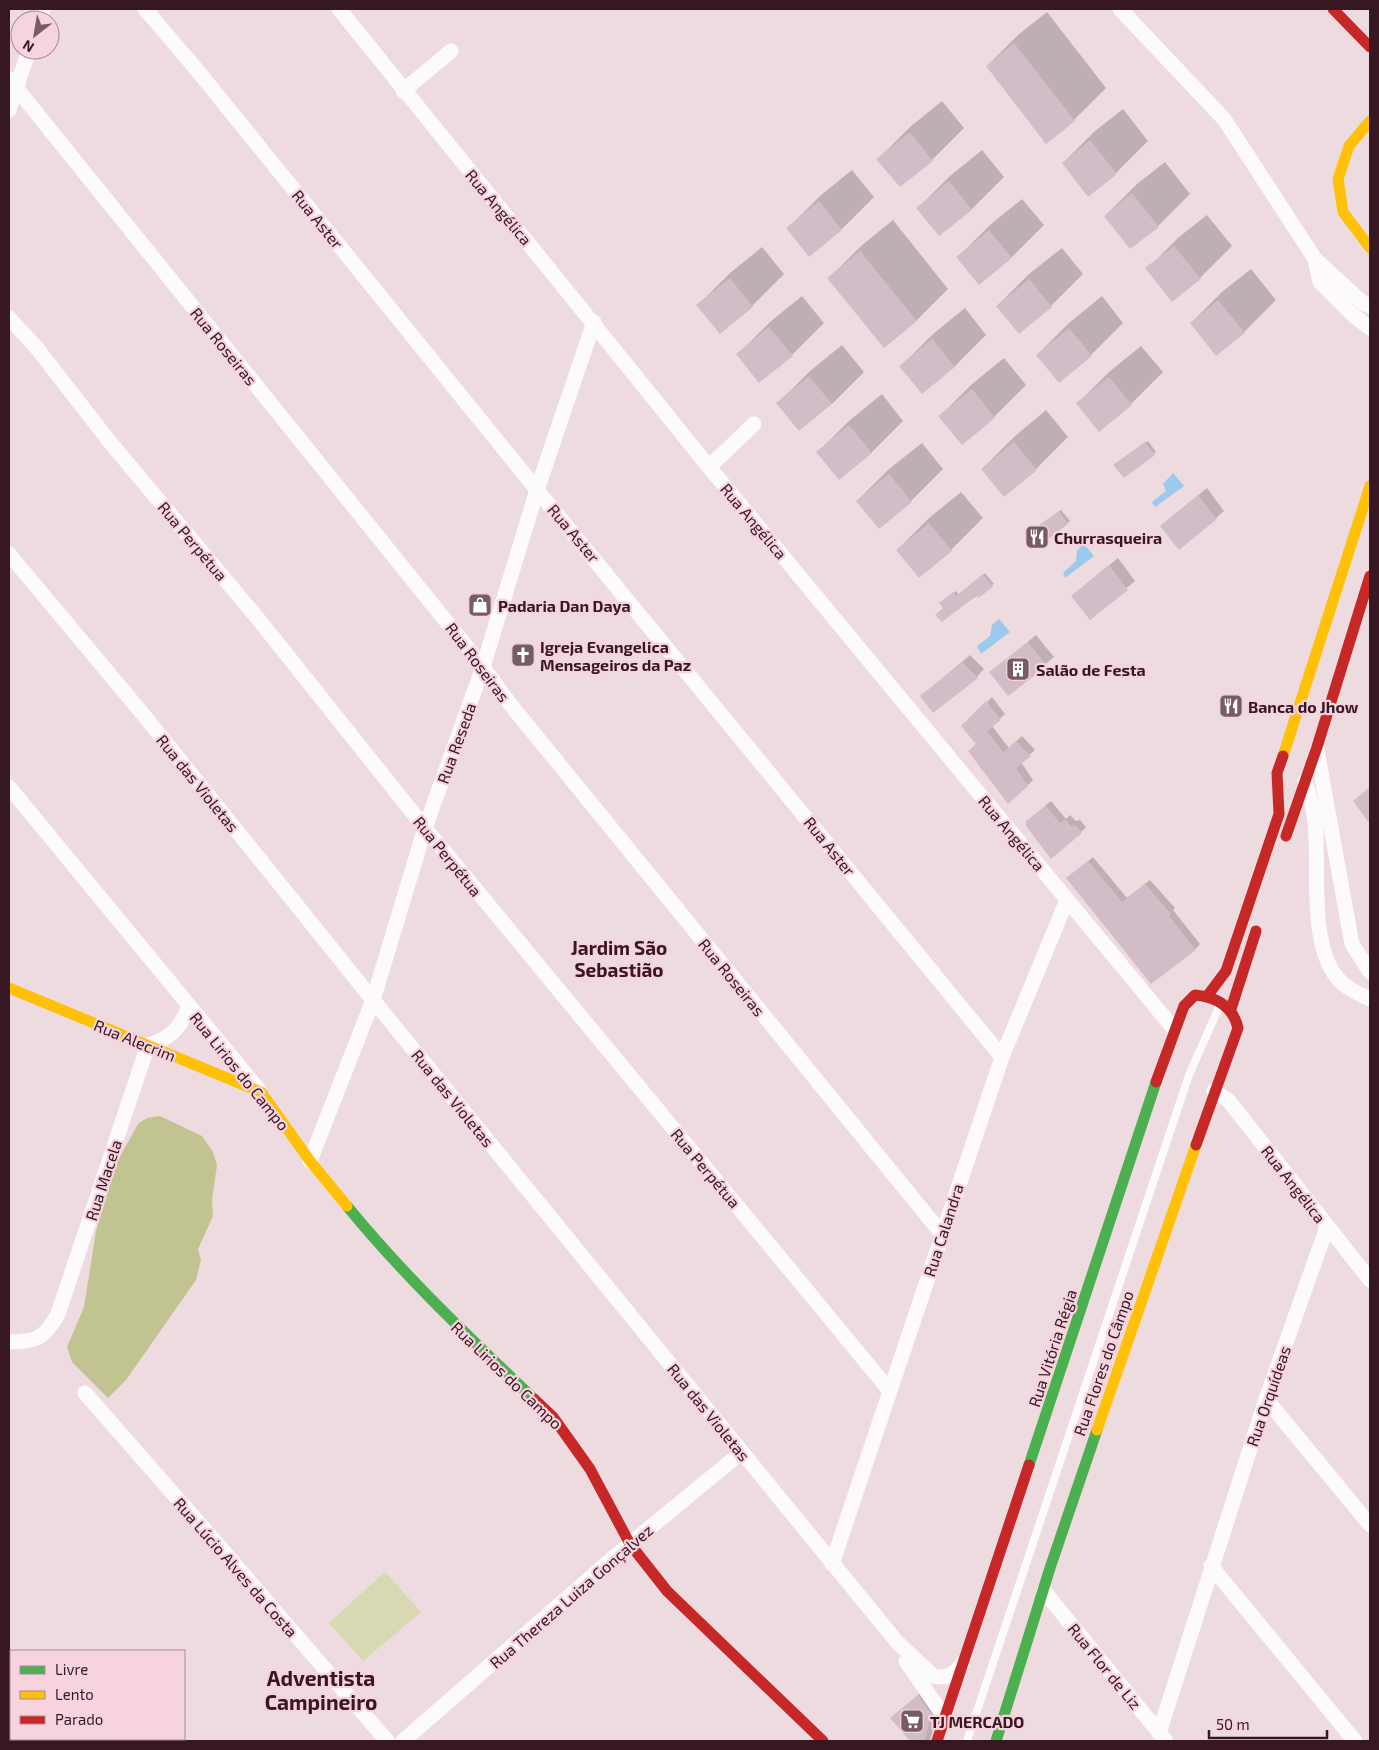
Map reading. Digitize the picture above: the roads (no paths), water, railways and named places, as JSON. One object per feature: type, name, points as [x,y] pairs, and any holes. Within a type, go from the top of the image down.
[{"type":"main road","points":[[1333,9],[1370,47]]},
{"type":"main road","points":[[1370,122],[1349,146],[1338,179],[1343,212],[1370,248]]},
{"type":"main road","points":[[1370,139],[1355,155],[1349,185],[1352,209],[1370,233]]},
{"type":"main road","points":[[1260,916],[1226,1006],[1208,995],[1226,971],[1291,777],[1370,486]]},
{"type":"main road","points":[[1281,852],[1292,815],[1291,777],[1317,747],[1370,576]]},
{"type":"main road","name":"Rua Alecrim","points":[[9,988],[261,1092]]},
{"type":"main road","name":"Rua Vitória Régia","points":[[937,1741],[967,1658],[1174,1029],[1184,1006],[1195,995],[1208,995]]},
{"type":"main road","name":"Rua Flores do Câmpo","points":[[994,1739],[1214,1091],[1238,1028],[1237,1020],[1226,1006]]},
{"type":"main road","name":"Rua Lirios do Campo","points":[[261,1092],[310,1161],[372,1237],[442,1312],[553,1417],[590,1469],[630,1544],[667,1591],[823,1741]]},
{"type":"street","name":"Rua Aster","points":[[145,9],[204,78],[537,490],[1002,1057]]},
{"type":"street","name":"Rua Angélica","points":[[339,9],[403,91],[594,322],[709,467],[1174,1029]]},
{"type":"street","points":[[1120,9],[1224,119],[1315,259],[1363,303],[1370,306]]},
{"type":"street","points":[[403,91],[451,51]]},
{"type":"street","points":[[9,110],[12,83],[24,60]]},
{"type":"street","name":"Rua Roseiras","points":[[12,83],[484,667],[516,712],[942,1234]]},
{"type":"street","points":[[1315,259],[1320,282],[1353,315],[1370,328]]},
{"type":"street","name":"Rua Perpétua","points":[[9,318],[36,347],[109,441],[259,620],[425,828],[890,1391]]},
{"type":"street","name":"Rua Reseda","points":[[310,1161],[373,1000],[425,828],[484,667],[537,490],[594,322]]},
{"type":"street","points":[[709,467],[754,424]]},
{"type":"street","name":"Rua das Violetas","points":[[9,554],[142,713],[373,1000],[897,1642],[926,1671],[940,1678],[952,1676],[967,1658]]},
{"type":"street","points":[[1317,747],[1352,944],[1370,972]]},
{"type":"street","points":[[1291,777],[1311,799],[1316,836],[1319,936],[1332,971],[1340,982],[1370,999]]},
{"type":"street","name":"Rua Lirios do Campo","points":[[9,787],[261,1092]]},
{"type":"street","name":"Rua Calandra","points":[[832,1564],[1002,1057],[1067,900]]},
{"type":"street","name":"Rua Lirios do Campo","points":[[148,1045],[162,1041],[174,1033],[189,1007]]},
{"type":"street","name":"Rua Macela","points":[[9,1342],[31,1342],[49,1329],[58,1314],[148,1045]]},
{"type":"street","name":"Rua Angélica","points":[[1214,1091],[1229,1100],[1370,1280]]},
{"type":"street","name":"Rua Orquídeas","points":[[1162,1737],[1211,1566],[1266,1399],[1327,1227]]},
{"type":"street","name":"Rua Lúcio Alves da Costa","points":[[84,1393],[387,1741]]},
{"type":"street","points":[[1266,1399],[1370,1525]]},
{"type":"street","name":"Rua Thereza Luiza Gonçalvez","points":[[402,1741],[630,1544],[742,1452]]},
{"type":"street","points":[[1211,1566],[1354,1741]]},
{"type":"street","name":"Rua Flor de Liz","points":[[1044,1591],[1162,1737]]},
{"type":"street","name":"Rua das Violetas","points":[[897,1642],[904,1658],[945,1718]]},
{"type":"lane","points":[[967,1741],[1189,1076],[1226,1006]]},
{"type":"water","points":[[1173,473],[1184,486],[1155,507],[1152,502],[1166,491],[1163,484]]},
{"type":"water","points":[[1083,543],[1094,556],[1065,578],[1063,573],[1076,561],[1077,551]]},
{"type":"water","points":[[999,619],[1010,632],[981,654],[977,646],[990,636],[992,625]]},
{"type":"place","name":"Churrasqueira","points":[[1037,537]]},
{"type":"place","name":"Padaria Dan Daya","points":[[480,605]]},
{"type":"place","name":"Igreja Evangelica Mensageiros da Paz","points":[[523,655]]},
{"type":"place","name":"Salão de Festa","points":[[1018,669]]},
{"type":"place","name":"Banca do Jhow","points":[[1231,706]]},
{"type":"place","name":"TJ MERCADO","points":[[912,1721]]},
{"type":"district","name":"Jardim São Sebastião","points":[[619,958]]},
{"type":"district","name":"Adventista Campineiro","points":[[321,1689]]}]
